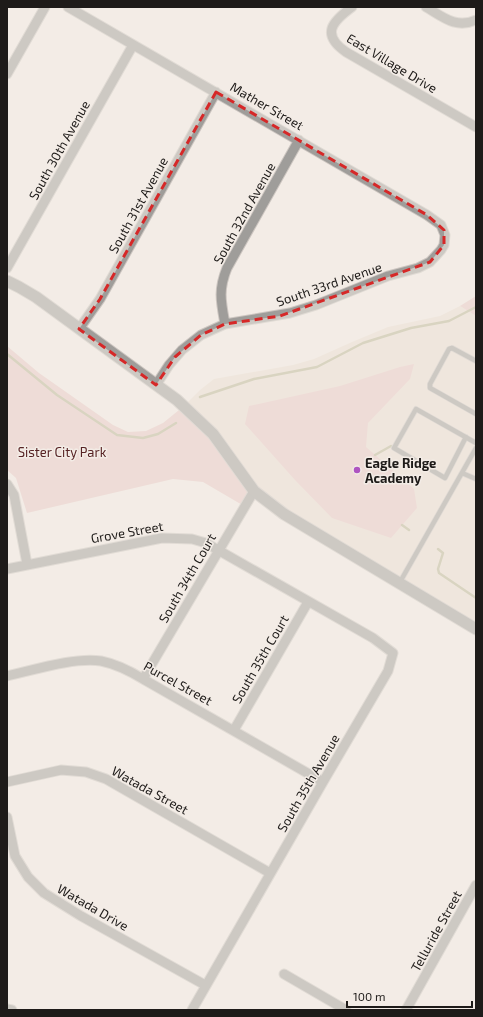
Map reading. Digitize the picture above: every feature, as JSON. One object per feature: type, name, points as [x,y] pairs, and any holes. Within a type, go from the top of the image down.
[{"type":"street","points":[[7,74],[45,7]]},
{"type":"street","name":"Mather Street","points":[[68,7],[436,220],[441,225],[445,235]]},
{"type":"street","name":"East Village Drive","points":[[352,7],[337,18],[332,29],[333,39],[336,44],[346,52],[476,127]]},
{"type":"street","points":[[426,7],[456,23],[466,24],[476,20]]},
{"type":"street","name":"South 30th Avenue","points":[[7,268],[134,44]]},
{"type":"street","name":"South 31st Avenue","points":[[79,329],[100,299],[216,92]]},
{"type":"street","name":"South 32nd Avenue","points":[[224,324],[220,292],[222,280],[227,268],[299,140]]},
{"type":"street","name":"South 33rd Avenue","points":[[156,385],[169,365],[182,350],[201,335],[224,324],[290,313],[316,305],[388,276],[418,268],[430,262],[438,255],[444,245],[445,235]]},
{"type":"street","points":[[7,282],[36,297],[177,400],[213,434],[254,491],[284,514],[476,629]]},
{"type":"street","points":[[7,484],[14,496],[27,564]]},
{"type":"street","name":"South 34th Court","points":[[143,678],[254,491]]},
{"type":"street","name":"Grove Street","points":[[7,569],[162,538],[192,539],[206,543],[308,602]]},
{"type":"street","name":"South 35th Court","points":[[234,730],[308,602]]},
{"type":"street","name":"South 35th Avenue","points":[[192,1010],[205,985],[388,671],[393,653],[372,638],[308,602]]},
{"type":"street","name":"Purcel Street","points":[[7,676],[65,663],[88,660],[117,665],[143,678],[323,782]]},
{"type":"street","name":"Watada Street","points":[[7,782],[61,770],[86,772],[106,779],[270,873]]},
{"type":"street","name":"Watada Drive","points":[[7,817],[16,856],[28,877],[44,893],[81,916],[205,985]]},
{"type":"street","name":"Telluride Street","points":[[406,1010],[476,885]]},
{"type":"street","points":[[284,974],[346,1010]]},
{"type":"street","points":[[7,1009],[12,1010]]},
{"type":"lane","points":[[476,361],[452,348],[449,349],[430,384],[430,388],[476,414]]},
{"type":"lane","points":[[466,437],[445,478],[394,448],[416,409],[466,437],[476,443]]},
{"type":"lane","points":[[399,583],[476,448]]},
{"type":"lane","points":[[462,473],[476,479]]},
{"type":"highlighted area","points":[[216,92],[427,215],[444,230],[444,245],[430,262],[280,316],[225,324],[201,335],[175,357],[156,385],[79,329],[100,299]]},
{"type":"shaded area","name":"Eagle Ridge Academy","points":[[460,306],[476,316],[476,629],[254,491],[184,406],[214,379],[293,365],[314,359],[388,327],[440,316]]},
{"type":"green space","points":[[476,296],[476,316],[460,306]]},
{"type":"green space","name":"Sister City Park","points":[[7,346],[39,373],[113,425],[128,432],[146,431],[163,423],[184,406],[254,491],[244,506],[203,482],[173,479],[27,513],[16,478],[7,470]]},
{"type":"green space","points":[[414,364],[410,379],[368,423],[366,447],[414,489],[417,508],[391,538],[332,518],[295,480],[245,424],[249,406],[340,386]]},
{"type":"waterway","points":[[200,397],[254,379],[317,367],[363,343],[411,328],[449,321],[476,307]]},
{"type":"waterway","points":[[7,354],[57,395],[117,435],[143,438],[158,434],[176,423]]},
{"type":"waterway","points":[[375,455],[391,446]]},
{"type":"waterway","points":[[402,525],[409,530]]},
{"type":"waterway","points":[[438,549],[443,553],[438,569],[439,573],[476,598]]},
{"type":"place","name":"Eagle Ridge Academy","points":[[357,470]]}]
